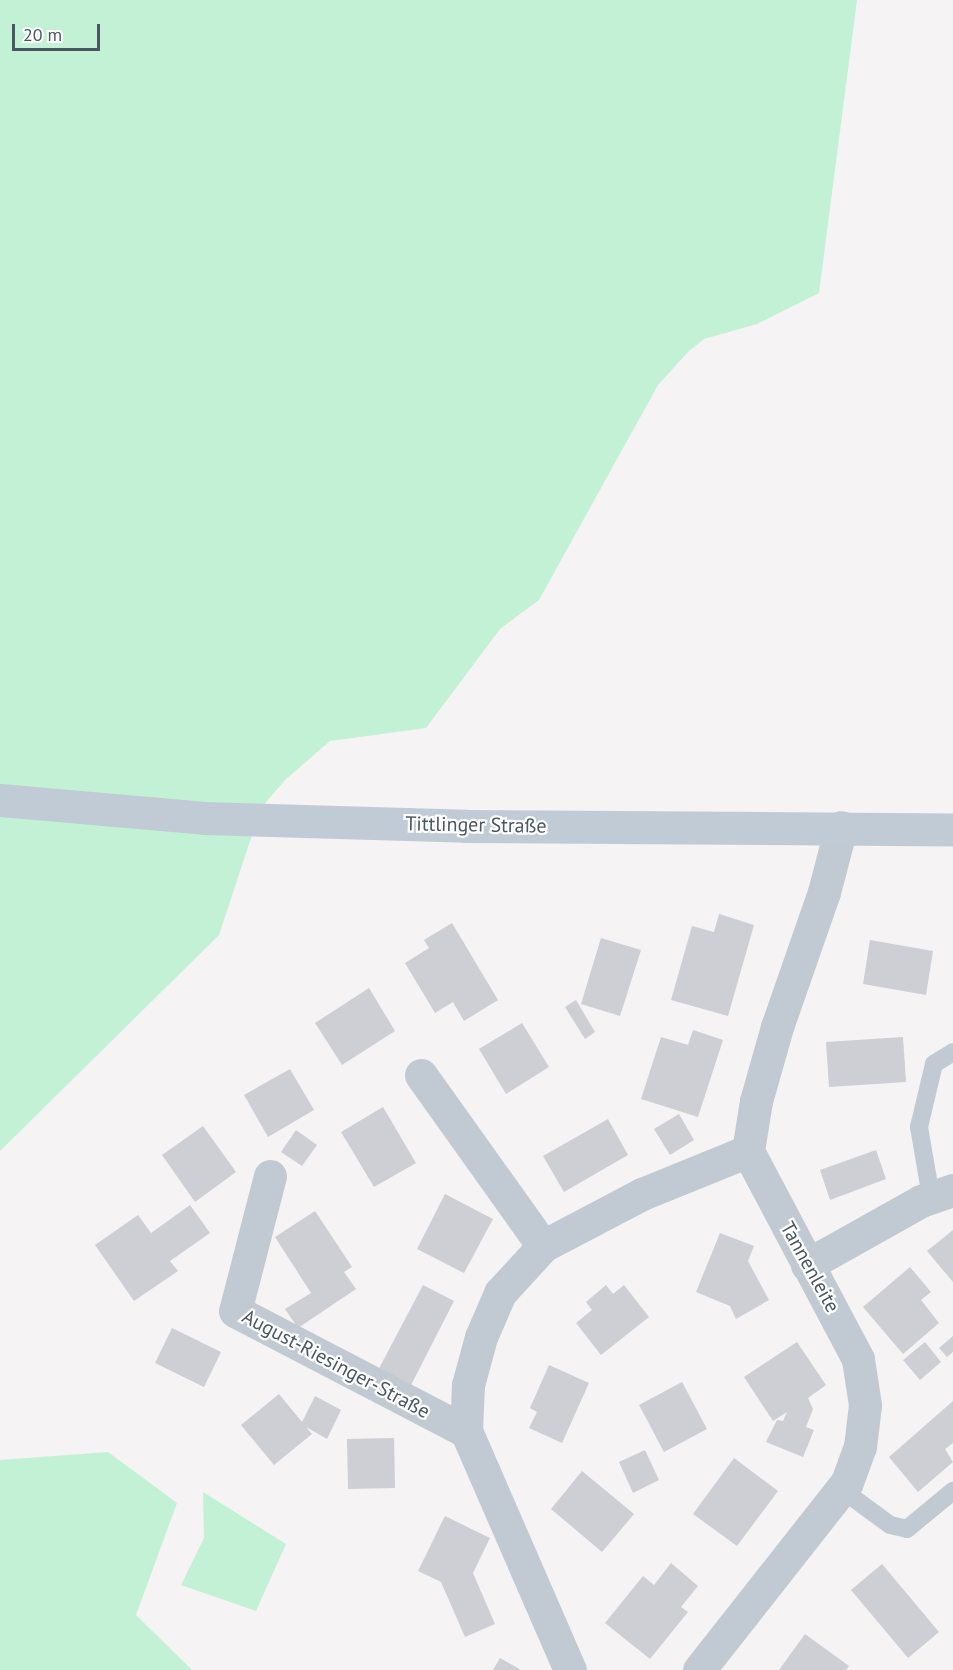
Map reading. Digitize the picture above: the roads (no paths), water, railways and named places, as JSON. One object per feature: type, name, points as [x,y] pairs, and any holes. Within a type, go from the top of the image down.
[{"type":"street","name":"Tittlinger Straße","points":[[0,800],[204,818],[466,825],[953,829]]},
{"type":"street","points":[[570,1670],[466,1431],[468,1385],[481,1337],[500,1293],[543,1246],[642,1194],[748,1151],[756,1101],[777,1027],[824,892],[842,827]]},
{"type":"street","points":[[422,1075],[543,1246]]},
{"type":"street","name":"Tannenleite","points":[[699,1670],[841,1489],[860,1447],[865,1405],[860,1371],[842,1325],[807,1265],[748,1151]]},
{"type":"street","name":"August-Riesinger-Straße","points":[[270,1176],[235,1311],[466,1431]]},
{"type":"street","points":[[807,1265],[942,1194]]},
{"type":"lane","points":[[942,1194],[919,1127],[934,1064],[953,1052]]},
{"type":"lane","points":[[841,1489],[890,1525],[906,1529],[953,1491]]}]
